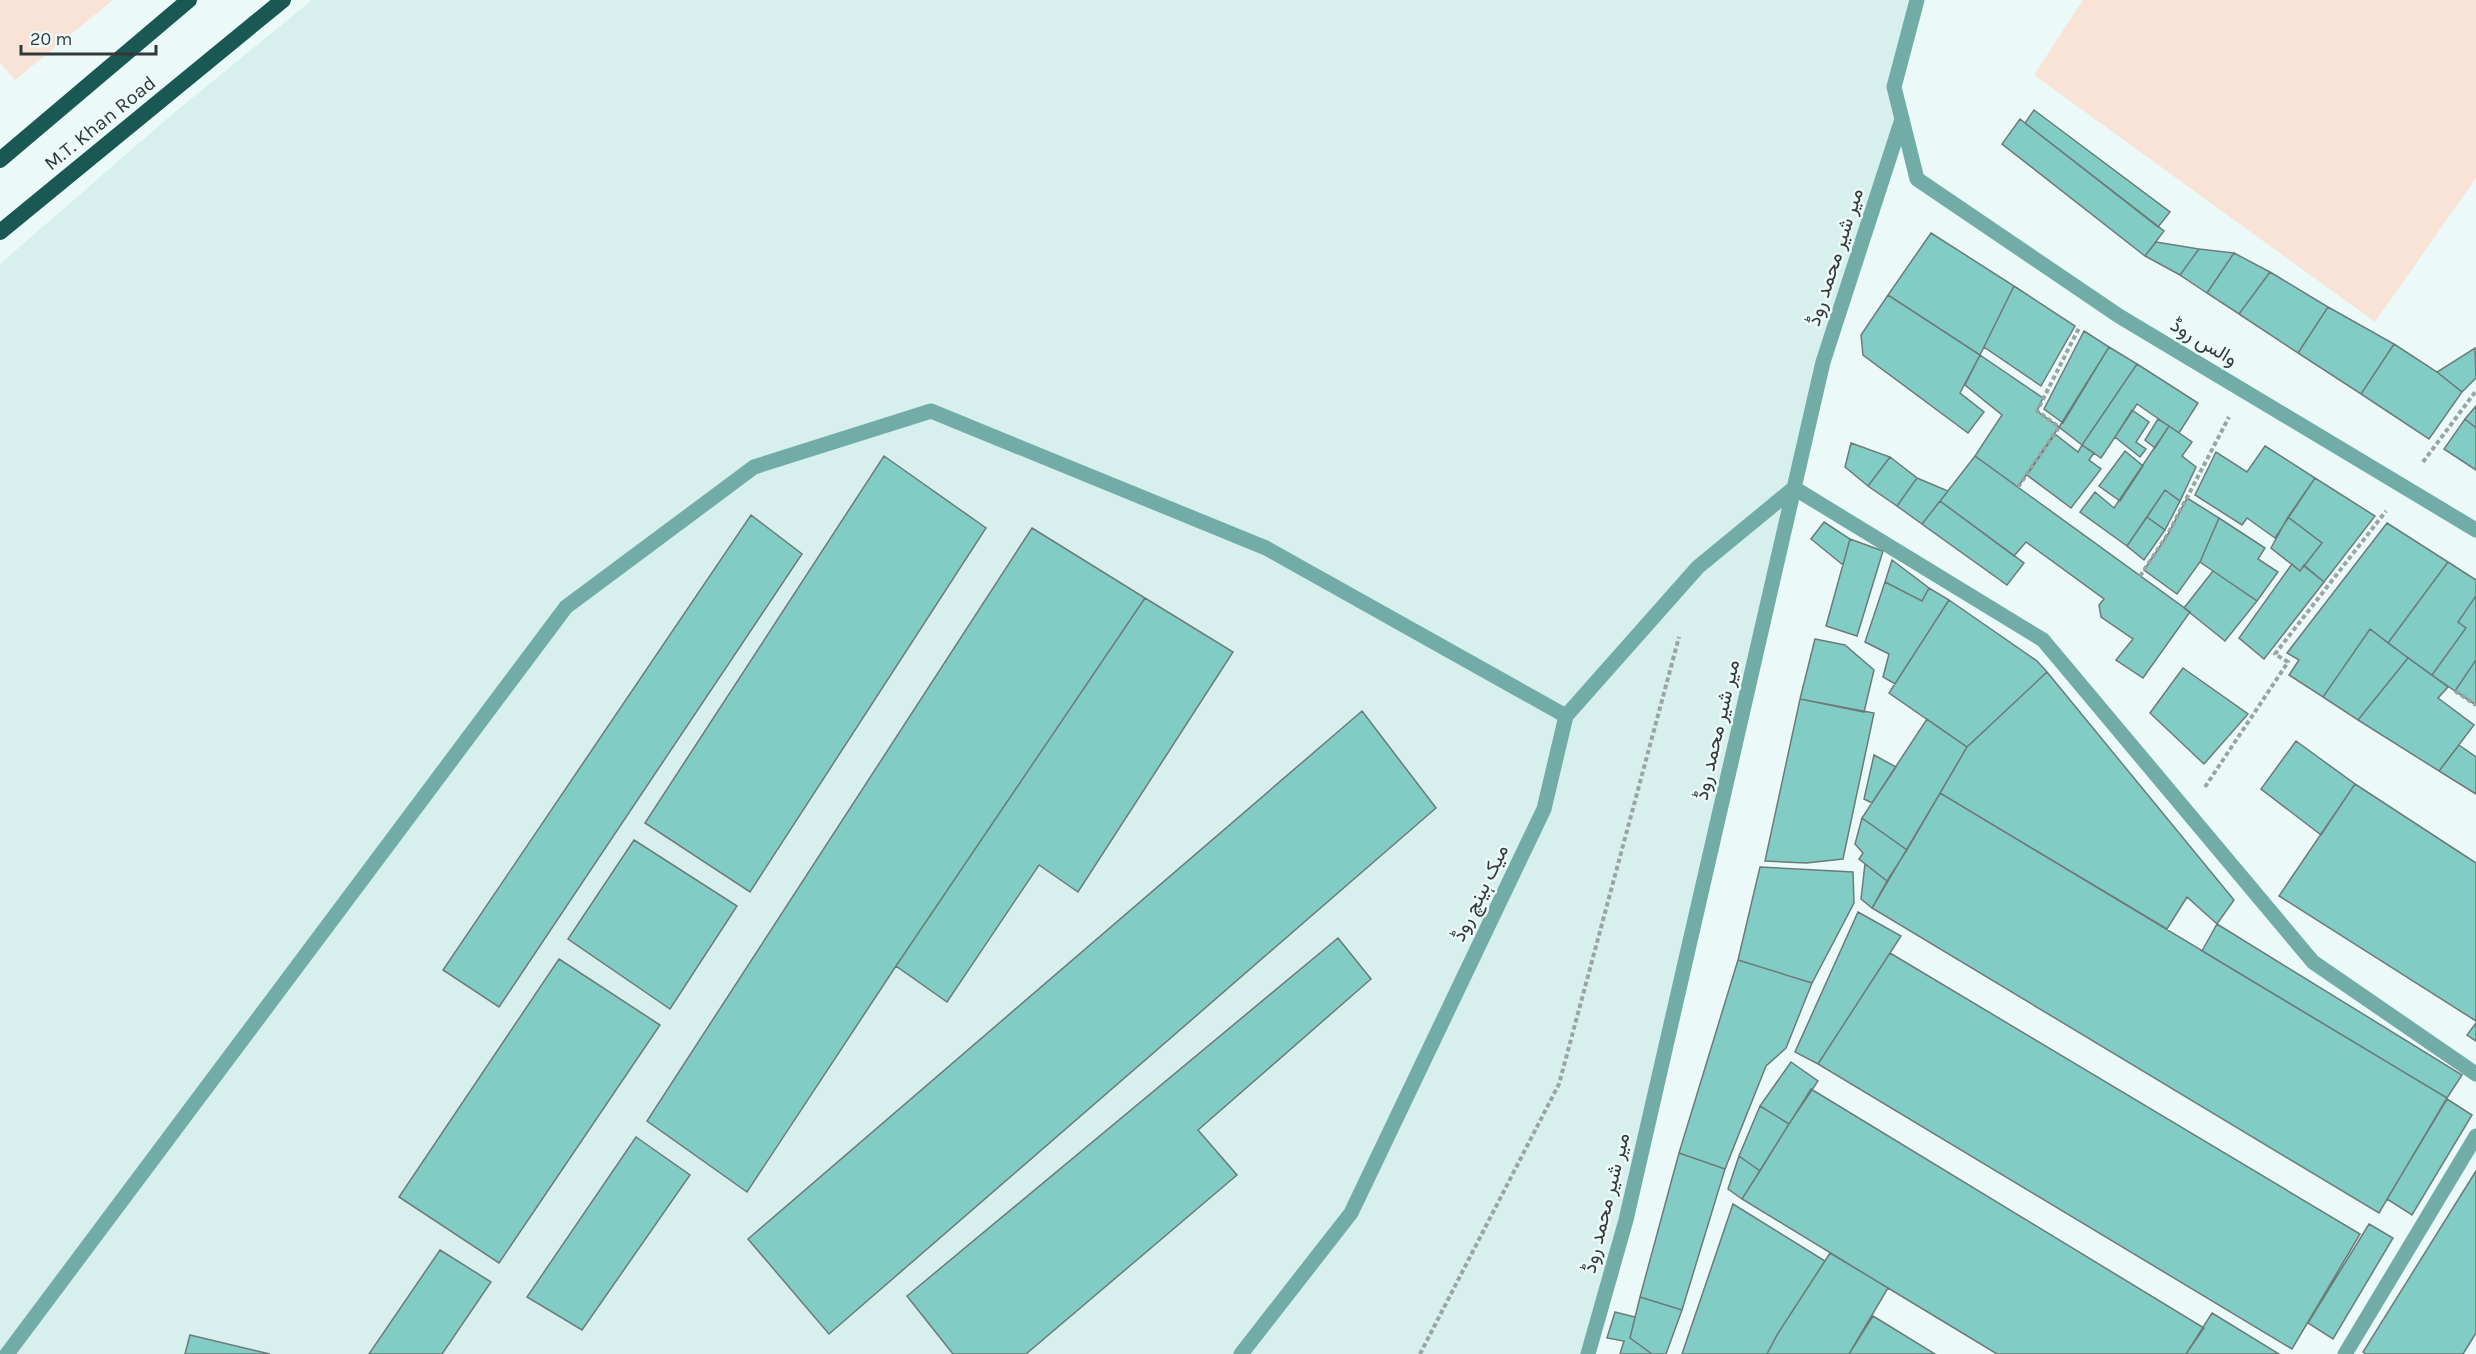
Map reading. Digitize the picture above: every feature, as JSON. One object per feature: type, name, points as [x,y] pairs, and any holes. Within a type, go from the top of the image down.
[{"type":"highway","name":"M.T. Khan Road","points":[[0,160],[189,0]]},
{"type":"highway","name":"M.T. Khan Road","points":[[0,232],[283,0]]},
{"type":"street","points":[[1902,119],[1894,87],[1917,0]]},
{"type":"street","name":"والس روڈ","points":[[1902,119],[1917,179],[2094,298],[2476,530]]},
{"type":"street","name":"میر شیر محمد روڈ","points":[[1588,1354],[1626,1220],[1823,362],[1902,119]]},
{"type":"street","points":[[7,1354],[566,607],[754,467],[931,411],[1266,548],[1566,716]]},
{"type":"street","points":[[1794,488],[2043,640],[2313,962],[2476,1074]]},
{"type":"street","name":"میک ہینچ روڈ","points":[[1241,1354],[1351,1213],[1544,809],[1566,716],[1698,567],[1794,488]]},
{"type":"street","points":[[2345,1354],[2476,1136]]},
{"type":"path","points":[[2018,487],[2059,427],[2037,411],[2094,298]]},
{"type":"path","points":[[2140,576],[2168,534],[2243,390]]},
{"type":"path","points":[[2187,813],[2288,662],[2275,654],[2405,487],[2476,391]]},
{"type":"path","points":[[1420,1354],[1559,1083],[1679,636]]},
{"type":"path","points":[[2455,691],[2476,705]]},
{"type":"shaded area","points":[[0,0],[113,0],[15,80],[0,63]]},
{"type":"shaded area","points":[[312,0],[1917,0],[1894,87],[1902,119],[1796,487],[1588,1354],[0,1354],[0,264],[169,117]]},
{"type":"shaded area","points":[[2083,0],[2476,0],[2476,178],[2375,322],[2034,75]]},
{"type":"building","points":[[2034,110],[2170,212],[2158,227],[2025,123]]},
{"type":"building","points":[[2020,119],[2164,231],[2145,256],[2002,144]]},
{"type":"building","points":[[1931,233],[2014,286],[1980,355],[1888,295]]},
{"type":"building","points":[[2156,242],[2199,249],[2180,275],[2145,256]]},
{"type":"building","points":[[2199,249],[2234,253],[2207,293],[2180,275]]},
{"type":"building","points":[[2234,253],[2270,272],[2239,314],[2207,293]]},
{"type":"building","points":[[2270,272],[2328,307],[2298,353],[2239,314]]},
{"type":"building","points":[[2014,286],[2075,326],[2041,386],[1984,347]]},
{"type":"building","points":[[1888,295],[1980,355],[1960,393],[1984,412],[1968,433],[1863,355],[1861,335]]},
{"type":"building","points":[[2328,307],[2394,344],[2361,394],[2298,353]]},
{"type":"building","points":[[2084,331],[2109,347],[2063,423],[2044,409]]},
{"type":"building","points":[[2394,344],[2437,372],[2462,392],[2429,439],[2361,394]]},
{"type":"building","points":[[2109,347],[2137,364],[2082,445],[2059,427]]},
{"type":"building","points":[[2475,348],[2476,378],[2462,392],[2437,372]]},
{"type":"building","points":[[1980,355],[2043,398],[2037,411],[2059,427],[2018,487],[1975,456],[2002,415],[1965,385]]},
{"type":"building","points":[[2137,364],[2198,403],[2179,433],[2137,404],[2101,458],[2082,445]]},
{"type":"building","points":[[2476,406],[2476,428],[2465,419]]},
{"type":"building","points":[[2132,410],[2149,422],[2136,442],[2146,449],[2140,457],[2115,437]]},
{"type":"building","points":[[2158,419],[2169,426],[2155,448],[2145,440]]},
{"type":"building","points":[[2465,419],[2476,428],[2476,470],[2444,449]]},
{"type":"building","points":[[2169,426],[2192,442],[2182,456],[2196,467],[2180,501],[2165,490],[2127,546],[2080,512],[2095,492],[2114,508]]},
{"type":"building","points":[[2055,434],[2078,452],[2082,445],[2094,453],[2089,460],[2101,469],[2071,508],[2027,475]]},
{"type":"building","points":[[1851,443],[1890,457],[1868,486],[1845,467]]},
{"type":"building","points":[[2265,446],[2315,478],[2275,538],[2247,518],[2242,525],[2195,495],[2216,452],[2247,472]]},
{"type":"building","points":[[2125,451],[2143,466],[2120,501],[2099,486]]},
{"type":"building","points":[[884,456],[986,528],[750,892],[645,823]]},
{"type":"building","points":[[1975,456],[2190,612],[2143,678],[2116,660],[2133,639],[2101,617],[2099,605],[2104,599],[2026,542],[2014,556],[1940,501]]},
{"type":"building","points":[[1890,457],[1917,478],[1897,506],[1868,486]]},
{"type":"building","points":[[1917,478],[1948,491],[1922,524],[1897,506]]},
{"type":"building","points":[[2315,478],[2375,516],[2324,582],[2304,566],[2322,543],[2288,517]]},
{"type":"building","points":[[2165,490],[2180,501],[2165,530],[2147,517]]},
{"type":"building","points":[[2187,498],[2219,518],[2200,562],[2177,594],[2144,570],[2168,534]]},
{"type":"building","points":[[1940,501],[2024,563],[2007,585],[1922,524]]},
{"type":"building","points":[[751,515],[802,554],[499,1007],[443,970]]},
{"type":"building","points":[[2147,517],[2165,530],[2144,560],[2127,546]]},
{"type":"building","points":[[2288,517],[2322,543],[2300,571],[2271,548]]},
{"type":"building","points":[[2219,518],[2265,548],[2258,559],[2278,572],[2257,601],[2200,562]]},
{"type":"building","points":[[1824,522],[1850,539],[1843,565],[1811,539]]},
{"type":"building","points":[[2387,523],[2448,562],[2388,643],[2370,629],[2323,697],[2289,675],[2299,660],[2287,653]]},
{"type":"building","points":[[1032,528],[1145,598],[896,966],[747,1192],[647,1121]]},
{"type":"building","points":[[1850,539],[1883,551],[1857,636],[1826,626]]},
{"type":"building","points":[[1892,560],[1929,588],[1922,601],[1885,582]]},
{"type":"building","points":[[2448,562],[2476,580],[2476,596],[2458,622],[2466,628],[2432,675],[2388,643]]},
{"type":"building","points":[[2292,564],[2300,571],[2304,565],[2324,582],[2264,659],[2239,638]]},
{"type":"building","points":[[2213,571],[2257,601],[2225,641],[2184,608]]},
{"type":"building","points":[[1885,582],[1922,601],[1929,588],[1949,600],[1895,684],[1883,677],[1889,654],[1865,642]]},
{"type":"building","points":[[2476,596],[2476,660],[2455,691],[2432,675],[2466,628],[2458,622]]},
{"type":"building","points":[[1145,598],[1233,652],[1078,892],[1039,865],[947,1002],[896,966]]},
{"type":"building","points":[[1949,600],[2037,661],[2047,672],[1967,747],[1889,693]]},
{"type":"building","points":[[2370,629],[2408,658],[2358,720],[2323,697]]},
{"type":"building","points":[[1815,639],[1845,645],[1874,670],[1864,712],[1800,699]]},
{"type":"building","points":[[2408,658],[2448,687],[2438,698],[2474,725],[2439,771],[2358,720]]},
{"type":"building","points":[[2476,660],[2476,705],[2455,691]]},
{"type":"building","points":[[2183,668],[2248,714],[2204,764],[2150,713]]},
{"type":"building","points":[[2047,672],[2234,900],[2217,924],[2187,897],[2167,929],[1940,793],[1967,747]]},
{"type":"building","points":[[1800,699],[1874,713],[1843,859],[1806,863],[1765,861]]},
{"type":"building","points":[[1362,711],[1436,808],[829,1334],[748,1239]]},
{"type":"building","points":[[1927,719],[1967,747],[1907,850],[1862,818]]},
{"type":"building","points":[[2296,741],[2355,784],[2321,835],[2261,789]]},
{"type":"building","points":[[2459,745],[2476,757],[2476,794],[2439,771]]},
{"type":"building","points":[[1874,755],[1896,767],[1872,803],[1864,799]]},
{"type":"building","points":[[2355,784],[2476,863],[2476,1021],[2279,896]]},
{"type":"building","points":[[1940,793],[2447,1098],[2379,1213],[1872,908]]},
{"type":"building","points":[[1862,818],[1907,850],[1887,881],[1859,859],[1863,853],[1855,844]]},
{"type":"building","points":[[634,840],[737,906],[670,1009],[568,939]]},
{"type":"building","points":[[1865,864],[1887,881],[1872,908],[1861,899]]},
{"type":"building","points":[[1760,867],[1853,872],[1854,903],[1812,983],[1738,960]]},
{"type":"building","points":[[1858,912],[1901,936],[1818,1064],[1795,1052]]},
{"type":"building","points":[[2217,924],[2462,1075],[2447,1098],[2202,951]]},
{"type":"building","points":[[1338,938],[1371,979],[1198,1130],[1237,1175],[1026,1354],[953,1354],[907,1296]]},
{"type":"building","points":[[1890,953],[2360,1234],[2292,1349],[1818,1064]]},
{"type":"building","points":[[559,959],[660,1025],[499,1263],[399,1197]]},
{"type":"building","points":[[1738,960],[1812,983],[1786,1048],[1766,1066],[1725,1169],[1679,1153]]},
{"type":"building","points":[[2476,1023],[2476,1041],[2467,1035]]},
{"type":"building","points":[[1791,1062],[1818,1081],[1789,1124],[1760,1106]]},
{"type":"building","points":[[1811,1089],[2204,1328],[2186,1354],[1997,1354],[1888,1288],[1742,1199]]},
{"type":"building","points":[[2447,1099],[2472,1115],[2412,1215],[2387,1199]]},
{"type":"building","points":[[1760,1106],[1789,1124],[1760,1171],[1739,1156]]},
{"type":"building","points":[[636,1137],[690,1175],[582,1330],[527,1297]]},
{"type":"building","points":[[1679,1153],[1725,1169],[1682,1310],[1640,1297]]},
{"type":"building","points":[[1739,1156],[1760,1171],[1742,1199],[1728,1189]]},
{"type":"building","points":[[2476,1171],[2476,1333],[2463,1354],[2366,1354],[2363,1352]]},
{"type":"building","points":[[1733,1204],[1825,1261],[1767,1354],[1682,1354]]},
{"type":"building","points":[[2369,1224],[2393,1238],[2333,1339],[2308,1323]]},
{"type":"building","points":[[440,1250],[491,1282],[442,1354],[369,1354]]},
{"type":"building","points":[[1830,1253],[1888,1288],[1849,1354],[1767,1354],[1777,1335]]},
{"type":"building","points":[[1640,1297],[1682,1310],[1666,1354],[1652,1354],[1630,1338]]},
{"type":"building","points":[[1615,1312],[1635,1317],[1630,1338],[1652,1354],[1620,1354],[1624,1341],[1607,1338]]},
{"type":"building","points":[[2212,1313],[2279,1354],[2186,1354]]},
{"type":"building","points":[[1873,1316],[1935,1354],[1849,1354]]},
{"type":"building","points":[[190,1335],[270,1354],[185,1354]]}]
